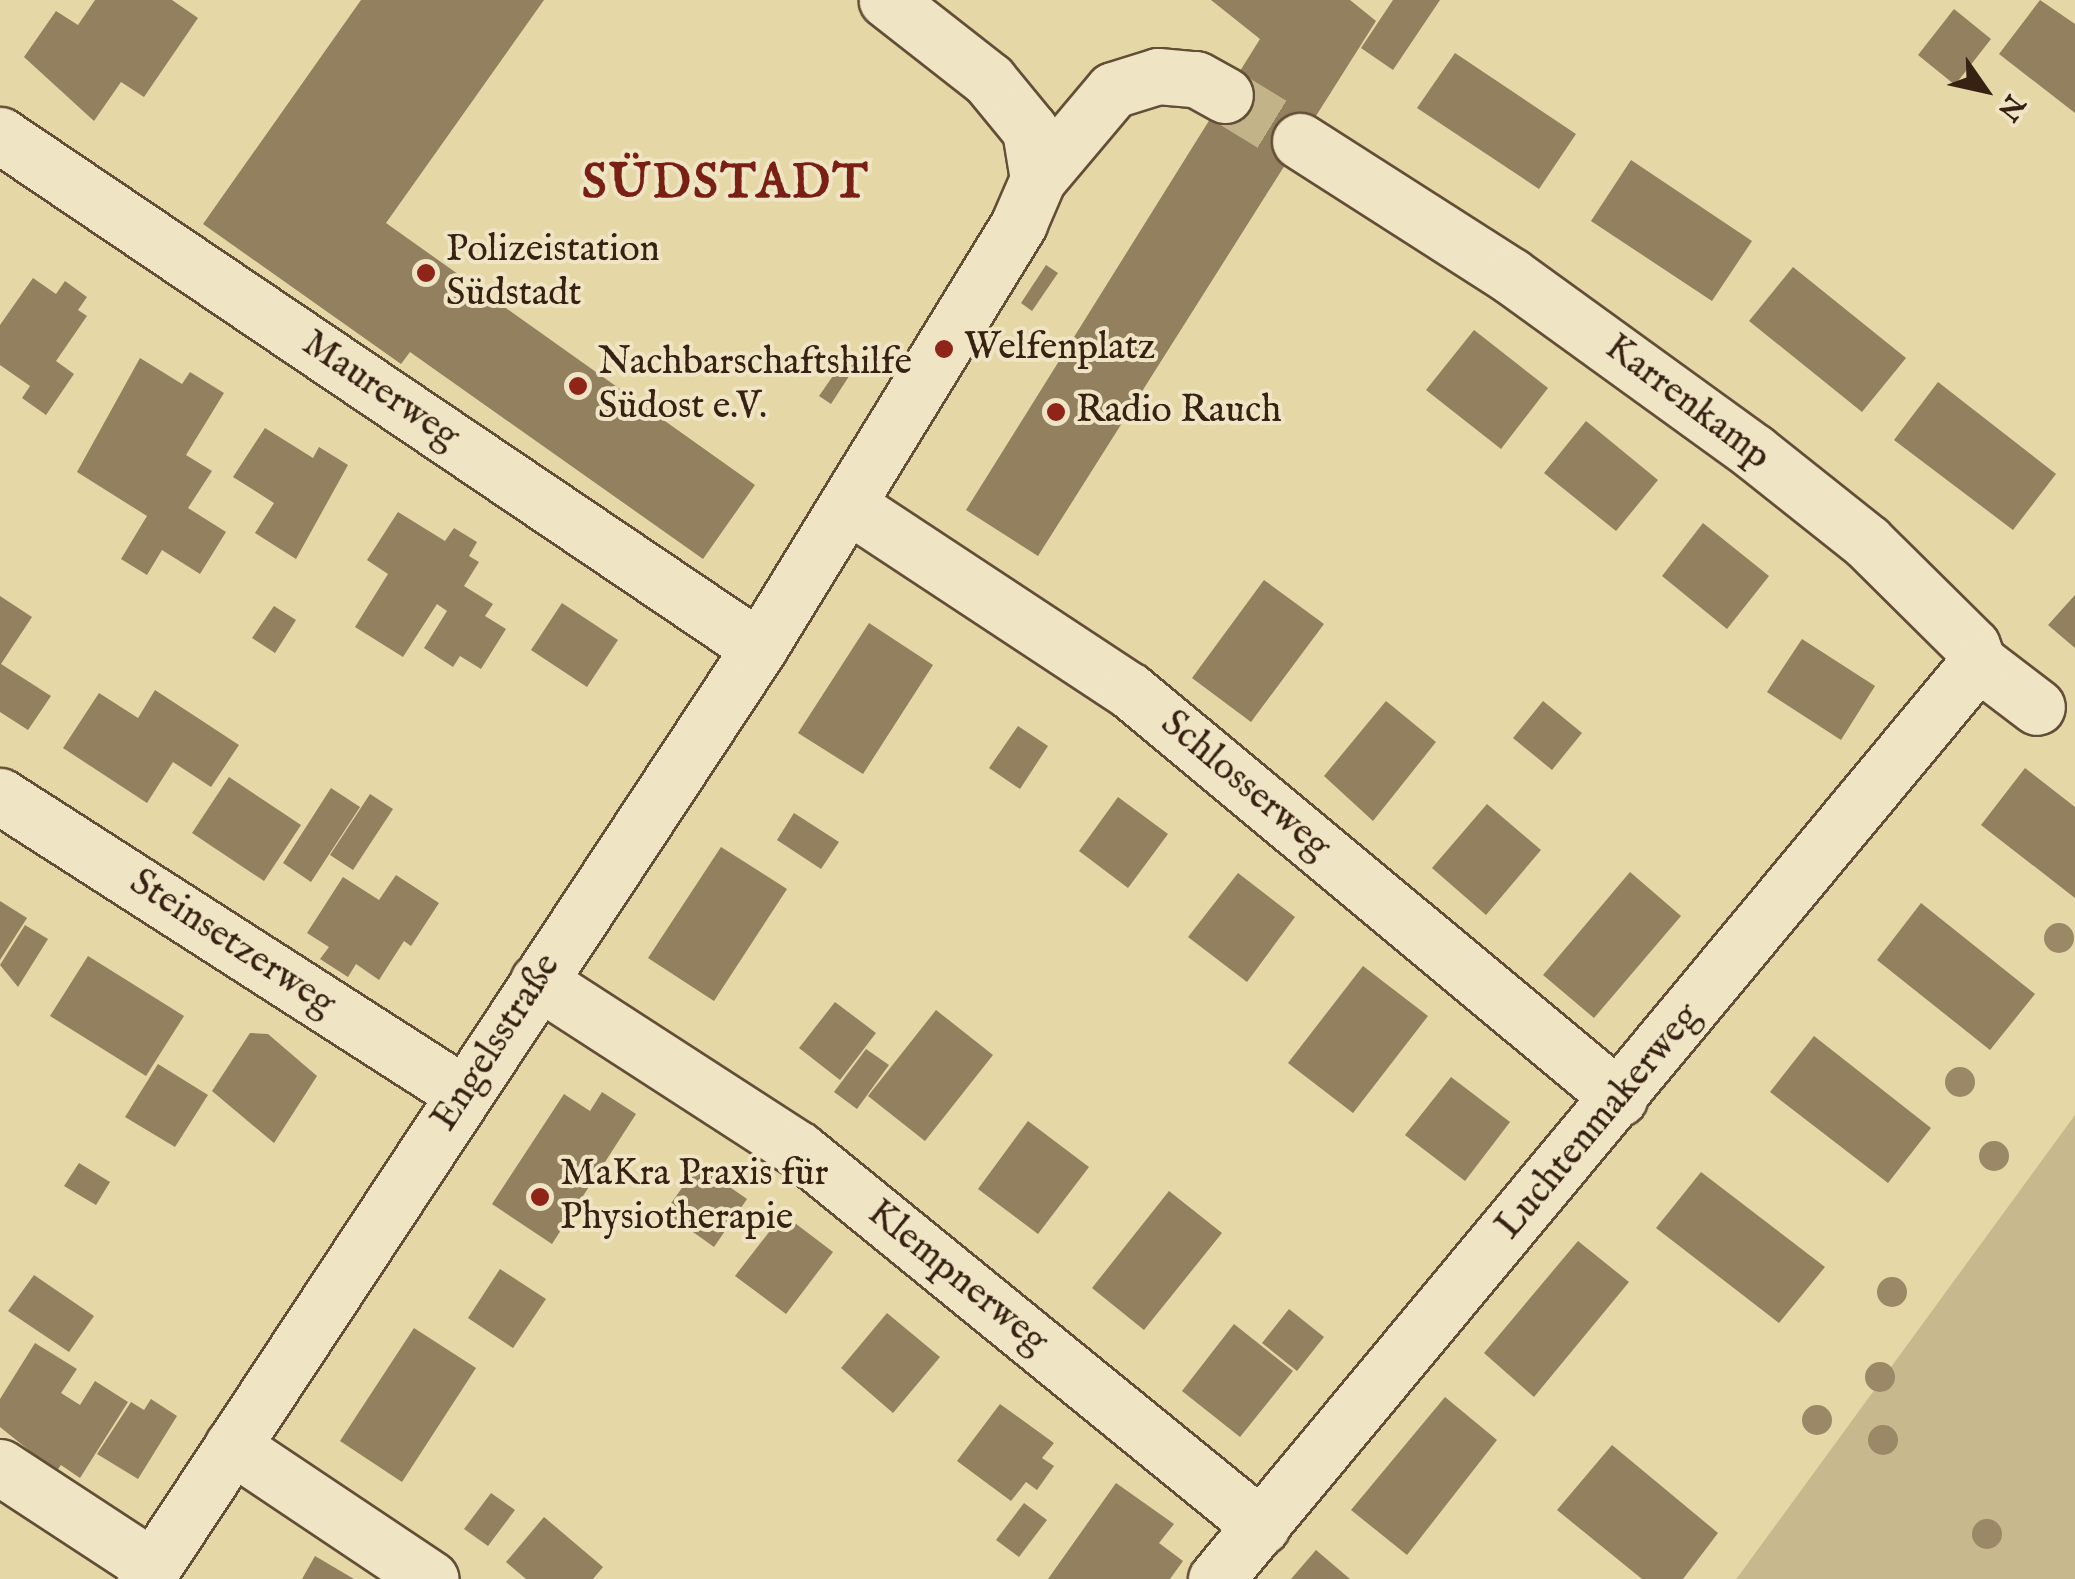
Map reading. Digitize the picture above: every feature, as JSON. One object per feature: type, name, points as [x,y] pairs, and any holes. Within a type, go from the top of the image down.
[{"type":"street","points":[[887,0],[990,80],[1030,130],[1038,178]]},
{"type":"street","points":[[848,505],[1038,178],[1112,90],[1158,76],[1196,79],[1225,95]]},
{"type":"street","name":"Maurerweg","points":[[0,135],[759,648]]},
{"type":"street","name":"Karrenkamp","points":[[1300,141],[1511,276],[1754,452],[1867,542],[1972,646],[1978,662],[2037,707]]},
{"type":"street","name":"Engelsstraße","points":[[149,1573],[759,648],[848,505]]},
{"type":"street","name":"Schlosserweg","points":[[848,505],[1129,690],[1619,1098]]},
{"type":"street","name":"Luchtenmakerweg","points":[[1216,1579],[1978,662]]},
{"type":"street","name":"Steinsetzerweg","points":[[0,796],[464,1094]]},
{"type":"street","name":"Klempnerweg","points":[[538,981],[798,1149],[1262,1527]]},
{"type":"street","points":[[232,1446],[432,1579]]},
{"type":"street","points":[[0,1467],[149,1573]]},
{"type":"shaded area","points":[[2075,1115],[2075,1579],[1736,1579],[1740,1574]]},
{"type":"building","points":[[95,0],[172,0],[198,18],[144,97],[121,82],[94,121],[24,57],[56,11],[78,25]]},
{"type":"building","points":[[361,0],[544,0],[386,223],[755,485],[703,559],[410,352],[401,364],[203,224]]},
{"type":"building","points":[[1211,0],[1350,0],[1376,21],[1038,556],[966,510],[1260,39]]},
{"type":"building","points":[[1393,0],[1440,0],[1393,70],[1361,48]]},
{"type":"building","points":[[2040,0],[2075,24],[2075,113],[1999,54]]},
{"type":"building","points":[[1954,9],[1991,39],[1955,85],[1918,55]]},
{"type":"building","points":[[1455,53],[1576,134],[1539,189],[1417,108]]},
{"type":"building","points":[[1631,160],[1752,241],[1712,301],[1591,221]]},
{"type":"building","points":[[1046,265],[1058,273],[1032,311],[1021,303]]},
{"type":"building","points":[[1793,267],[1906,358],[1862,412],[1749,321]]},
{"type":"building","points":[[33,278],[56,294],[65,281],[87,297],[78,310],[87,316],[56,361],[74,374],[46,415],[22,398],[30,386],[0,365],[0,325]]},
{"type":"building","points":[[1474,330],[1548,388],[1501,449],[1426,390]]},
{"type":"building","points":[[140,358],[182,384],[190,372],[224,393],[186,455],[212,471],[188,508],[226,532],[200,574],[162,550],[147,575],[121,559],[147,516],[77,472]]},
{"type":"building","points":[[844,360],[855,367],[831,404],[819,396]]},
{"type":"building","points":[[1938,382],[2056,474],[2013,530],[1894,440]]},
{"type":"building","points":[[1586,421],[1658,480],[1616,531],[1544,473]]},
{"type":"building","points":[[265,428],[313,458],[319,447],[348,465],[296,559],[255,533],[274,503],[233,477]]},
{"type":"building","points":[[398,512],[445,541],[454,528],[477,542],[469,556],[479,562],[464,586],[493,604],[485,616],[506,629],[481,669],[460,656],[453,667],[424,648],[447,611],[437,604],[403,657],[355,627],[388,574],[367,560]]},
{"type":"building","points":[[1703,523],[1769,576],[1727,629],[1662,576]]},
{"type":"building","points":[[1264,580],[1324,624],[1251,722],[1192,678]]},
{"type":"building","points":[[2075,595],[2075,648],[2048,625]]},
{"type":"building","points":[[0,596],[32,617],[1,664],[51,696],[28,730],[0,712]]},
{"type":"building","points":[[562,603],[618,640],[587,687],[531,650]]},
{"type":"building","points":[[274,606],[296,620],[275,653],[252,638]]},
{"type":"building","points":[[869,623],[933,665],[863,774],[798,733]]},
{"type":"building","points":[[1802,639],[1875,686],[1841,740],[1767,692]]},
{"type":"building","points":[[155,690],[239,745],[211,787],[173,762],[147,803],[63,748],[99,693],[138,718]]},
{"type":"building","points":[[1386,701],[1436,742],[1373,821],[1324,776]]},
{"type":"building","points":[[1543,701],[1582,733],[1552,770],[1513,738]]},
{"type":"building","points":[[1018,726],[1048,746],[1020,789],[989,768]]},
{"type":"building","points":[[2025,768],[2075,807],[2075,898],[1981,825]]},
{"type":"building","points":[[229,777],[301,825],[264,881],[192,833]]},
{"type":"building","points":[[331,788],[360,807],[311,882],[283,863]]},
{"type":"building","points":[[370,794],[393,809],[353,870],[330,855]]},
{"type":"building","points":[[1118,797],[1168,834],[1128,888],[1079,851]]},
{"type":"building","points":[[1487,804],[1541,850],[1486,915],[1432,868]]},
{"type":"building","points":[[794,813],[839,842],[821,869],[777,840]]},
{"type":"building","points":[[721,847],[787,889],[714,1001],[648,958]]},
{"type":"building","points":[[1630,872],[1681,916],[1594,1018],[1543,975]]},
{"type":"building","points":[[1238,873],[1295,917],[1247,982],[1188,937]]},
{"type":"building","points":[[396,875],[439,903],[411,946],[404,941],[379,980],[356,964],[348,977],[320,959],[329,947],[307,933],[343,877],[379,900]]},
{"type":"building","points":[[0,901],[27,918],[0,960]]},
{"type":"building","points":[[1921,903],[2035,994],[1990,1050],[1877,960]]},
{"type":"building","points":[[25,925],[48,939],[18,987],[0,965]]},
{"type":"building","points":[[88,956],[184,1016],[146,1076],[50,1016]]},
{"type":"building","points":[[1363,966],[1428,1016],[1353,1113],[1288,1063]]},
{"type":"building","points":[[835,1002],[876,1033],[840,1080],[799,1048]]},
{"type":"building","points":[[936,1010],[993,1055],[925,1141],[868,1096]]},
{"type":"building","points":[[250,1033],[268,1034],[317,1076],[274,1143],[212,1091]]},
{"type":"building","points":[[1814,1036],[1931,1128],[1888,1183],[1770,1092]]},
{"type":"building","points":[[866,1049],[889,1065],[857,1109],[834,1092]]},
{"type":"building","points":[[158,1064],[208,1095],[175,1147],[125,1117]]},
{"type":"building","points":[[1451,1077],[1510,1122],[1465,1181],[1405,1135]]},
{"type":"building","points":[[602,1092],[636,1114],[552,1244],[492,1204],[564,1094],[590,1111]]},
{"type":"building","points":[[1028,1121],[1089,1167],[1038,1234],[978,1189]]},
{"type":"building","points":[[79,1163],[110,1182],[96,1205],[64,1186]]},
{"type":"building","points":[[698,1165],[747,1199],[714,1247],[665,1212]]},
{"type":"building","points":[[1701,1172],[1825,1267],[1779,1323],[1656,1228]]},
{"type":"building","points":[[1169,1191],[1222,1233],[1144,1330],[1092,1288]]},
{"type":"building","points":[[783,1214],[833,1252],[786,1314],[735,1276]]},
{"type":"building","points":[[1578,1241],[1629,1282],[1534,1397],[1484,1353]]},
{"type":"building","points":[[500,1269],[546,1299],[513,1348],[468,1318]]},
{"type":"building","points":[[34,1275],[94,1316],[69,1352],[8,1311]]},
{"type":"building","points":[[1289,1309],[1324,1337],[1297,1371],[1262,1343]]},
{"type":"building","points":[[887,1313],[940,1357],[893,1413],[841,1368]]},
{"type":"building","points":[[1234,1324],[1293,1371],[1240,1437],[1182,1391]]},
{"type":"building","points":[[414,1328],[476,1368],[402,1482],[340,1441]]},
{"type":"building","points":[[35,1343],[77,1369],[61,1393],[80,1405],[95,1381],[128,1402],[80,1478],[61,1465],[56,1472],[0,1427],[0,1399]]},
{"type":"building","points":[[1445,1397],[1497,1440],[1407,1555],[1351,1510]]},
{"type":"building","points":[[151,1399],[177,1416],[138,1479],[97,1454],[131,1402],[144,1410]]},
{"type":"building","points":[[1000,1404],[1054,1443],[1042,1458],[1054,1466],[1037,1490],[1026,1482],[1011,1501],[957,1461]]},
{"type":"building","points":[[1612,1445],[1718,1533],[1683,1579],[1642,1579],[1557,1510]]},
{"type":"building","points":[[1116,1483],[1174,1524],[1159,1543],[1183,1561],[1170,1579],[1048,1579]]},
{"type":"building","points":[[491,1493],[515,1510],[488,1546],[464,1529]]},
{"type":"building","points":[[1024,1503],[1047,1520],[1019,1557],[996,1540]]},
{"type":"building","points":[[544,1517],[603,1567],[593,1579],[526,1579],[506,1562]]},
{"type":"building","points":[[1316,1550],[1350,1579],[1291,1579]]},
{"type":"building","points":[[315,1556],[354,1579],[302,1579]]},
{"type":"tunnel","points":[[1225,95],[1300,141]]},
{"type":"place","name":"Polizeistation Südstadt","points":[[426,273]]},
{"type":"place","name":"Welfenplatz","points":[[944,349]]},
{"type":"place","name":"Nachbarschaftshilfe Südost e.V.","points":[[578,386]]},
{"type":"place","name":"Radio Rauch","points":[[1056,412]]},
{"type":"place","name":"MaKra Praxis für Physiotherapie","points":[[540,1197]]},
{"type":"district","name":"SÜDSTADT","points":[[726,185]]}]
